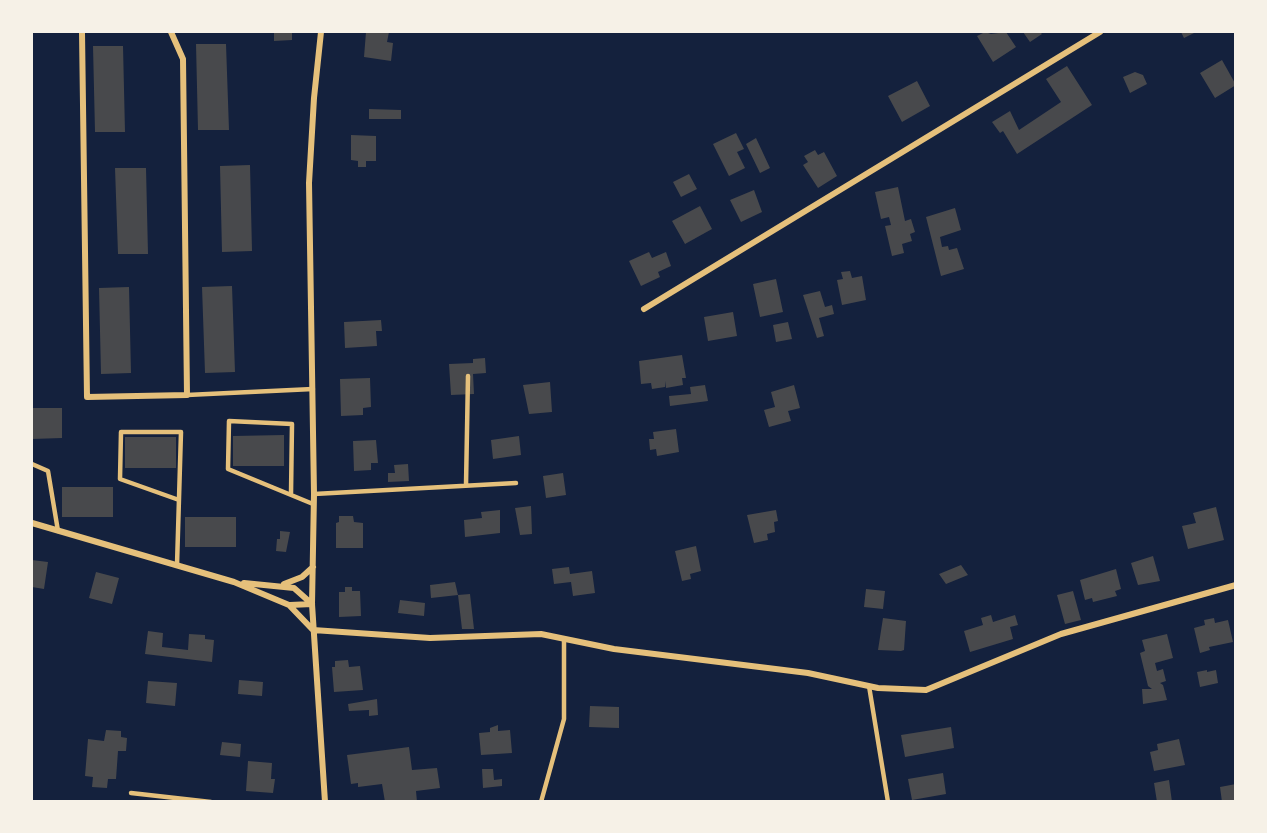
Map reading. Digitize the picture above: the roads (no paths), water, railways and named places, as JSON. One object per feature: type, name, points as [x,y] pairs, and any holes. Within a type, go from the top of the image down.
[{"type":"street","points":[[82,32],[87,398],[187,395],[183,59],[171,32]]},
{"type":"street","points":[[321,32],[309,183],[314,494],[312,604],[325,801]]},
{"type":"street","points":[[645,309],[1100,32]]},
{"type":"street","points":[[32,524],[234,582],[289,605],[298,607],[312,604]]},
{"type":"street","points":[[284,585],[302,577],[313,567]]},
{"type":"street","points":[[234,582],[284,585],[302,592],[312,604]]},
{"type":"street","points":[[289,605],[313,630],[430,638],[541,634],[614,649],[808,673],[869,686],[926,690],[1061,634],[1236,585]]},
{"type":"lane","points":[[466,485],[468,376]]},
{"type":"lane","points":[[187,395],[312,389]]},
{"type":"lane","points":[[291,494],[292,424],[229,421],[228,469],[314,504]]},
{"type":"lane","points":[[177,565],[179,500],[181,432],[121,432],[120,479],[179,500]]},
{"type":"lane","points":[[32,465],[48,471],[58,531]]},
{"type":"lane","points":[[314,494],[516,483]]},
{"type":"lane","points":[[541,801],[564,719],[564,639]]},
{"type":"lane","points":[[869,686],[888,801]]},
{"type":"lane","points":[[131,793],[211,801]]}]
